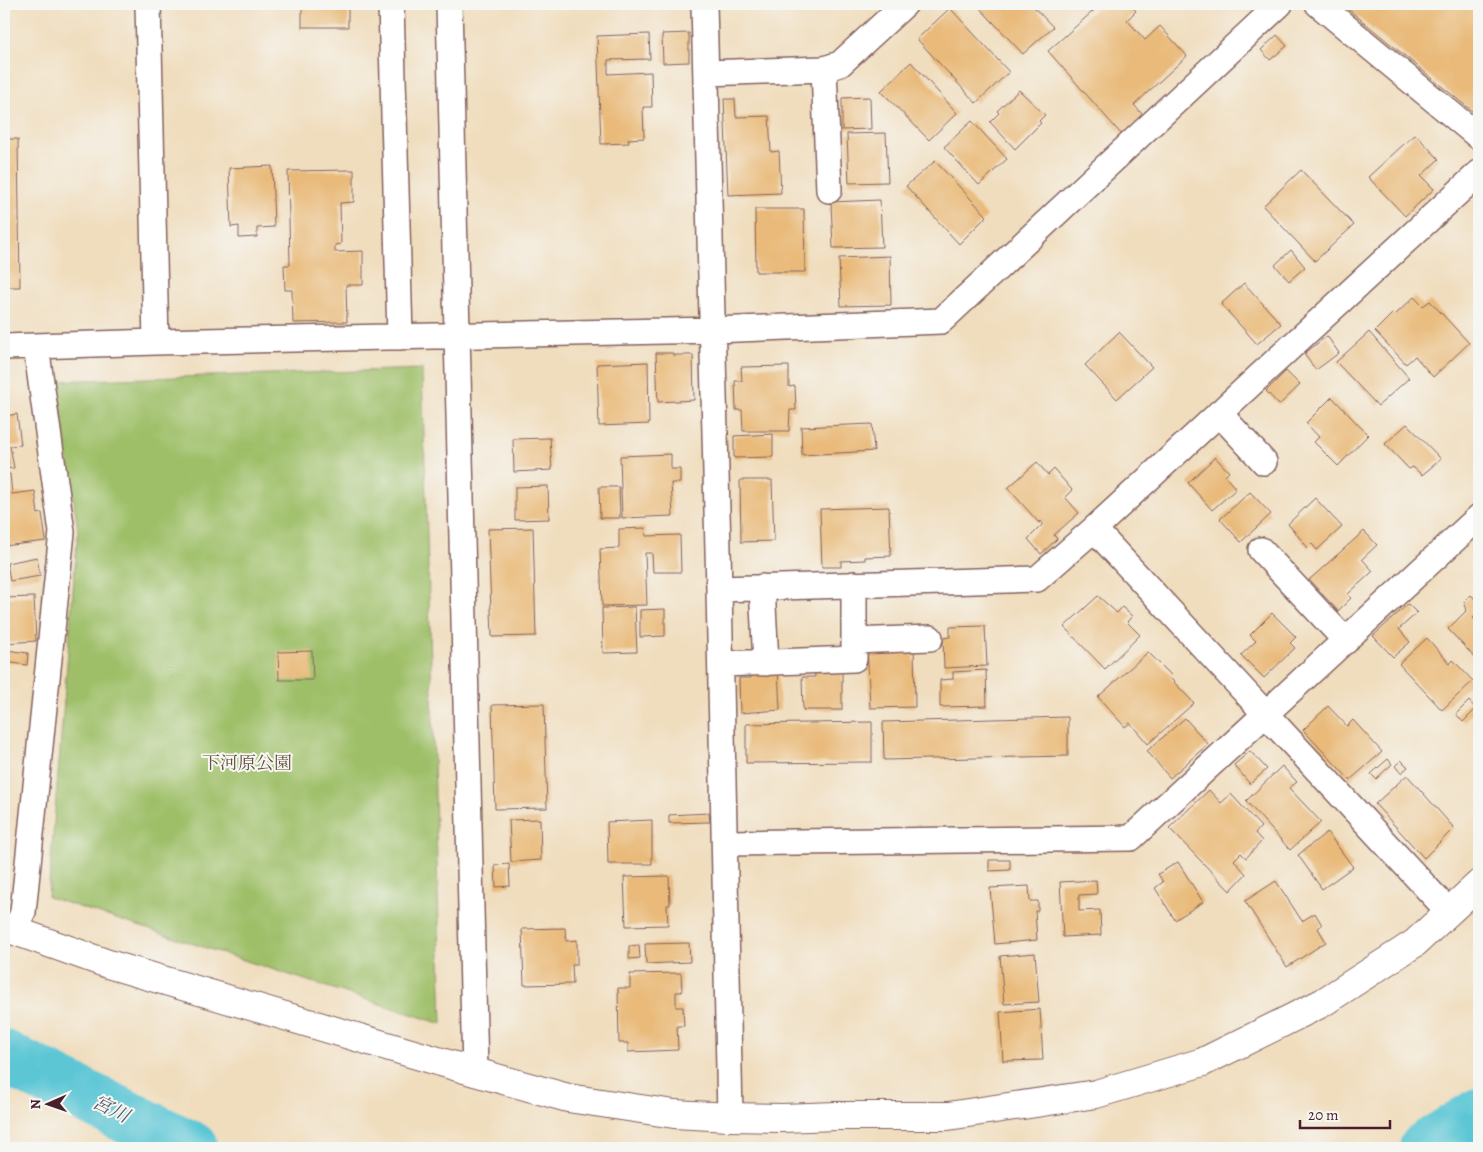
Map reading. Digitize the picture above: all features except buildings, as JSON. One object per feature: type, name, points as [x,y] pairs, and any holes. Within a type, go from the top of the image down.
[{"type":"street","points":[[148,4],[156,342]]},
{"type":"street","points":[[391,4],[400,338]]},
{"type":"street","points":[[450,4],[475,1072]]},
{"type":"street","points":[[704,4],[721,664],[730,1117]]},
{"type":"street","points":[[706,73],[824,69],[840,64],[905,4]]},
{"type":"street","points":[[4,347],[712,330],[941,321],[1280,4]]},
{"type":"street","points":[[1318,4],[1479,138]]},
{"type":"street","points":[[824,69],[829,190]]},
{"type":"street","points":[[719,589],[1037,579],[1094,529],[1479,173]]},
{"type":"street","points":[[36,346],[62,532],[23,912],[10,929],[108,964],[568,1098],[674,1114],[730,1117],[948,1116],[1096,1094],[1202,1062],[1322,1003],[1415,943],[1479,884]]},
{"type":"street","points":[[1219,413],[1264,462]]},
{"type":"street","points":[[725,843],[1131,838],[1479,517]]},
{"type":"street","points":[[1094,529],[1449,912]]},
{"type":"street","points":[[1261,550],[1346,641]]},
{"type":"street","points":[[721,664],[854,660],[854,584]]},
{"type":"street","points":[[762,587],[766,662]]},
{"type":"street","points":[[854,641],[930,638]]},
{"type":"green space","name":"下河原公園","points":[[422,369],[442,1024],[48,897],[78,530],[57,381]]},
{"type":"waterway","name":"宮川","points":[[4,1057],[191,1148]]},
{"type":"waterway","name":"宮川","points":[[1426,1148],[1479,1115]]}]
